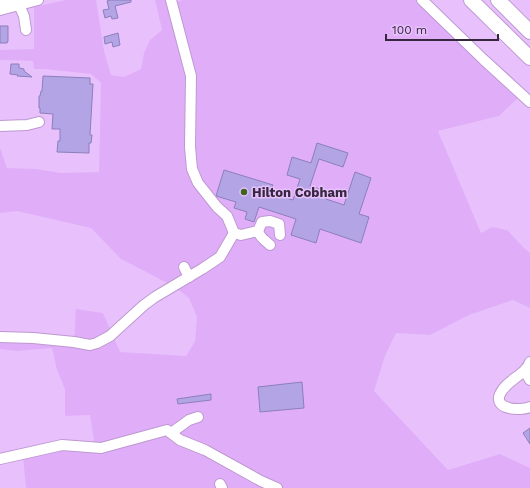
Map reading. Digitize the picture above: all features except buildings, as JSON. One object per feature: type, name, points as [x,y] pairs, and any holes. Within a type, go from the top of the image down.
[{"type":"highway","points":[[471,0],[530,58]]},
{"type":"highway","points":[[498,0],[530,32]]},
{"type":"lane","points":[[0,10],[38,0]]},
{"type":"lane","points":[[171,0],[191,76],[190,147],[192,169],[198,184],[217,207],[227,216],[234,233]]},
{"type":"lane","points":[[422,0],[530,102]]},
{"type":"lane","points":[[0,2],[19,5]]},
{"type":"lane","points":[[19,5],[24,16],[26,30]]},
{"type":"lane","points":[[0,126],[27,125],[39,122]]},
{"type":"lane","points":[[258,231],[262,222],[270,221],[279,224],[280,235]]},
{"type":"lane","points":[[234,233],[241,235],[258,231]]},
{"type":"lane","points":[[258,231],[262,238],[270,245]]},
{"type":"lane","points":[[0,337],[33,338],[90,345],[98,344],[110,336],[155,297],[189,277],[222,261],[234,233]]},
{"type":"lane","points":[[184,266],[189,277]]},
{"type":"lane","points":[[528,366],[527,375],[530,380]]},
{"type":"lane","points":[[528,366],[511,381],[499,395],[502,405],[509,408],[517,410],[530,407]]},
{"type":"lane","points":[[171,433],[189,420],[198,417]]},
{"type":"lane","points":[[0,459],[62,444],[101,448],[167,430],[180,440],[205,450],[261,481],[277,488]]},
{"type":"shaded area","points":[[66,0],[96,0],[104,51],[111,75],[124,77],[141,69],[144,53],[150,40],[162,30],[155,0],[170,0],[172,4],[182,0],[417,0],[519,97],[499,116],[438,131],[481,233],[492,227],[507,230],[530,253],[530,308],[513,300],[469,315],[430,335],[396,333],[385,356],[374,391],[448,470],[500,454],[530,468],[530,488],[26,488],[23,457],[62,445],[95,448],[90,415],[65,416],[65,389],[57,370],[52,348],[17,351],[0,349],[0,338],[74,341],[76,309],[103,313],[120,352],[186,356],[195,341],[197,317],[189,298],[175,287],[121,259],[91,228],[17,211],[0,213],[0,148],[7,168],[36,169],[61,173],[99,172],[101,83],[91,74],[34,69],[33,61],[0,60],[0,50],[34,49],[34,7]]},
{"type":"place","name":"Hilton Cobham","points":[[244,192]]}]
